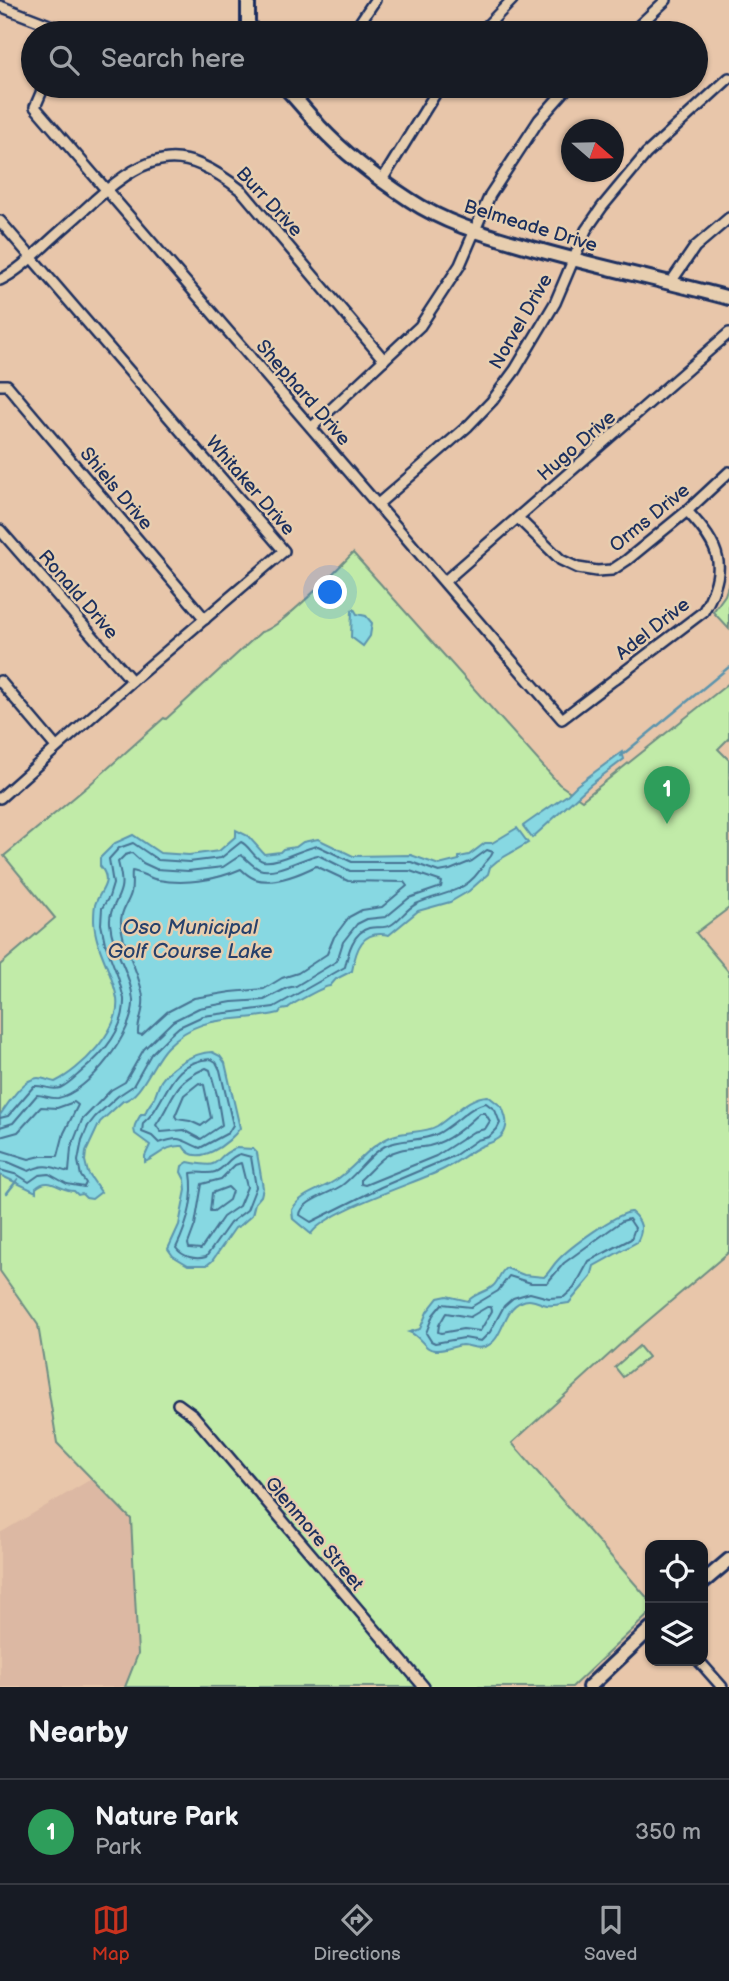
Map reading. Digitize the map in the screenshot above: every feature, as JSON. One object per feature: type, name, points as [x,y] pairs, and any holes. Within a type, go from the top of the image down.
[{"type":"street","points":[[248,0],[248,21]]},
{"type":"street","points":[[361,21],[375,0]]},
{"type":"street","points":[[492,21],[512,0]]},
{"type":"street","points":[[644,21],[666,0]]},
{"type":"street","points":[[0,6],[38,21]]},
{"type":"street","name":"Norvel Drive","points":[[708,97],[729,78]]},
{"type":"street","name":"Shephard Drive","points":[[39,98],[35,107],[562,719]]},
{"type":"street","points":[[382,180],[433,98]]},
{"type":"street","points":[[312,428],[421,326],[460,265],[490,195],[539,120],[558,98]]},
{"type":"street","name":"Norvel Drive","points":[[378,505],[468,426],[492,401],[515,370],[555,303],[586,230],[623,180],[671,130],[707,98]]},
{"type":"street","name":"Belmeade Drive","points":[[298,100],[345,150],[382,180],[431,212],[474,231],[572,260],[729,298]]},
{"type":"street","name":"Burr Drive","points":[[0,280],[32,257],[127,173],[153,161],[192,161],[221,174],[242,191],[384,360]]},
{"type":"street","points":[[671,282],[695,247],[729,218]]},
{"type":"street","name":"Whitaker Drive","points":[[0,220],[284,551],[0,797]]},
{"type":"street","name":"Hugo Drive","points":[[445,581],[729,333]]},
{"type":"street","name":"Shiels Drive","points":[[0,384],[8,385],[205,620]]},
{"type":"street","name":"Orms Drive","points":[[519,519],[561,560],[578,568],[612,569],[687,511],[729,472]]},
{"type":"street","name":"Adel Drive","points":[[562,719],[703,612],[715,595],[721,579],[720,558],[711,536],[687,511]]},
{"type":"street","name":"Ronald Drive","points":[[0,530],[132,681]]},
{"type":"street","points":[[0,681],[56,747]]},
{"type":"street","name":"Glenmore Street","points":[[178,1404],[193,1415],[424,1687]]},
{"type":"street","points":[[708,1578],[729,1560]]},
{"type":"street","points":[[589,1687],[645,1634]]},
{"type":"street","points":[[703,1666],[722,1687]]},
{"type":"shaded area","points":[[93,1478],[131,1518],[138,1654],[125,1687],[0,1687],[0,1533]]},
{"type":"green space","points":[[353,553],[559,784],[582,800],[729,683],[729,738],[718,749],[729,760],[729,908],[696,933],[729,972],[729,1252],[624,1341],[512,1443],[645,1595],[645,1618],[572,1687],[125,1687],[138,1654],[131,1519],[57,1443],[38,1325],[0,1271],[0,965],[55,918],[4,856],[166,719],[261,632],[281,621]]},
{"type":"green space","points":[[729,583],[729,629],[713,612],[725,595]]},
{"type":"green space","points":[[639,1346],[648,1357],[623,1377],[615,1367]]},
{"type":"water","points":[[354,609],[357,614],[366,616],[372,623],[370,636],[363,646],[351,637]]},
{"type":"water","points":[[622,752],[624,759],[590,785],[532,838],[523,826]]},
{"type":"water","name":"Oso Municipal Golf Course Lake","points":[[517,828],[528,843],[497,861],[490,867],[488,874],[469,891],[450,902],[418,911],[389,935],[372,935],[366,938],[358,948],[352,971],[336,979],[330,986],[279,1013],[206,1023],[180,1036],[167,1047],[136,1093],[100,1122],[86,1152],[85,1161],[88,1173],[101,1192],[92,1199],[50,1183],[41,1184],[36,1188],[36,1192],[0,1175],[0,1115],[12,1098],[32,1079],[55,1082],[76,1068],[97,1048],[113,1023],[117,999],[97,941],[94,918],[95,905],[106,882],[100,858],[115,843],[133,835],[160,853],[189,855],[219,851],[236,836],[236,830],[248,836],[264,854],[280,852],[318,839],[353,856],[411,855],[439,865],[459,860],[459,857],[469,855],[485,843],[492,843]]},
{"type":"water","points":[[212,1052],[220,1056],[225,1063],[240,1128],[213,1151],[196,1155],[183,1146],[177,1146],[145,1162],[150,1145],[135,1134],[134,1128],[141,1114],[145,1114],[161,1081],[184,1061]]},
{"type":"water","points":[[488,1096],[502,1107],[506,1119],[504,1132],[498,1139],[442,1170],[351,1207],[320,1225],[311,1234],[293,1219],[292,1210],[300,1200],[336,1180],[382,1141],[396,1135],[437,1126],[474,1099]]},
{"type":"water","points":[[236,1148],[253,1149],[257,1153],[263,1188],[261,1196],[255,1203],[252,1215],[235,1228],[212,1261],[207,1265],[188,1265],[173,1256],[168,1249],[179,1225],[186,1190],[182,1166],[188,1162],[213,1164]]},
{"type":"water","points":[[631,1212],[641,1226],[637,1242],[594,1266],[591,1277],[569,1303],[547,1305],[531,1300],[521,1302],[510,1311],[496,1339],[481,1348],[462,1345],[442,1350],[431,1349],[409,1332],[420,1329],[427,1312],[438,1298],[447,1296],[468,1301],[493,1286],[506,1268],[524,1275],[544,1277],[564,1254],[582,1240],[604,1225]]},
{"type":"waterway","points":[[621,756],[729,667]]},
{"type":"waterway","points":[[7,1193],[18,1179]]},
{"type":"place","name":"Nature Park","points":[[667,824]]}]
